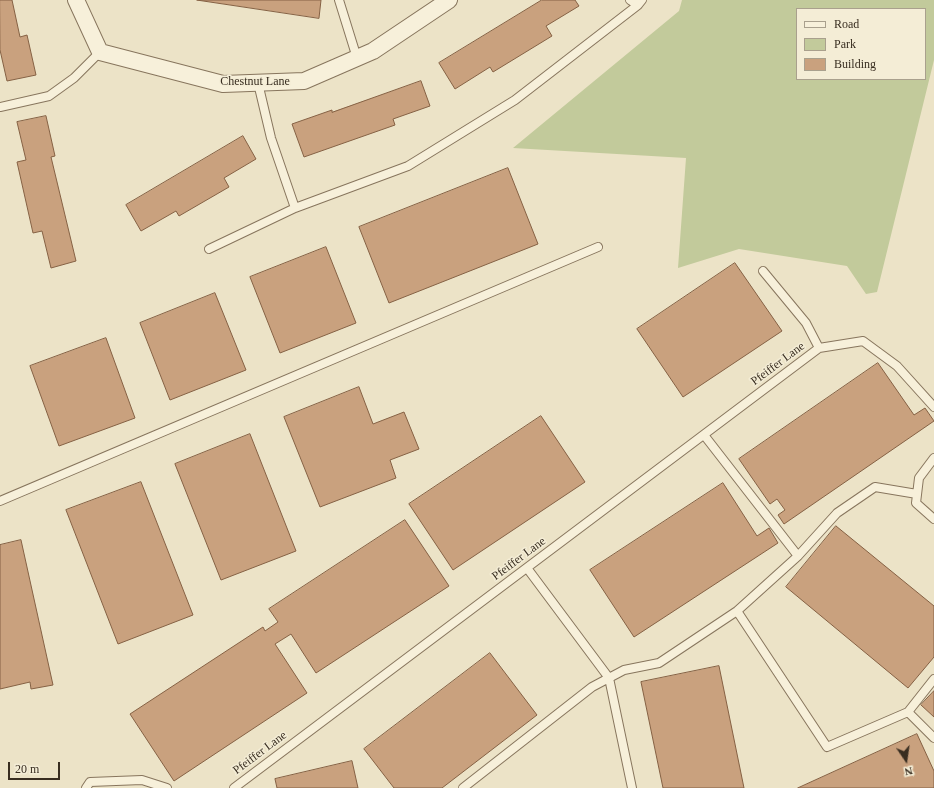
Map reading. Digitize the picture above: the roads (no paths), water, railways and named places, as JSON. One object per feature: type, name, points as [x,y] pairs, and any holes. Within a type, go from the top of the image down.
[{"type":"street","points":[[76,0],[100,52]]},
{"type":"street","name":"Chestnut Lane","points":[[100,52],[223,84],[304,81],[373,51],[449,0]]},
{"type":"lane","points":[[339,0],[357,58]]},
{"type":"lane","points":[[630,0],[640,3]]},
{"type":"lane","points":[[208,249],[296,208],[408,166],[515,100],[640,3]]},
{"type":"lane","points":[[0,107],[49,96],[74,78],[100,52]]},
{"type":"lane","points":[[258,83],[271,138],[296,208]]},
{"type":"lane","points":[[0,501],[598,247]]},
{"type":"lane","points":[[763,271],[806,323],[819,348],[863,341],[897,366],[934,407]]},
{"type":"lane","name":"Pfeiffer Lane","points":[[234,788],[246,784],[527,568],[819,348]]},
{"type":"lane","points":[[704,435],[798,556]]},
{"type":"lane","points":[[934,458],[919,478],[916,503],[934,519]]},
{"type":"lane","points":[[462,788],[592,687],[624,670],[659,663],[737,611],[798,556],[837,513],[875,487],[917,494]]},
{"type":"lane","points":[[527,568],[609,678],[632,788]]},
{"type":"lane","points":[[737,611],[827,747],[908,712],[934,679]]},
{"type":"lane","points":[[908,712],[934,738]]},
{"type":"lane","points":[[86,788],[90,782],[142,780],[167,788]]}]
